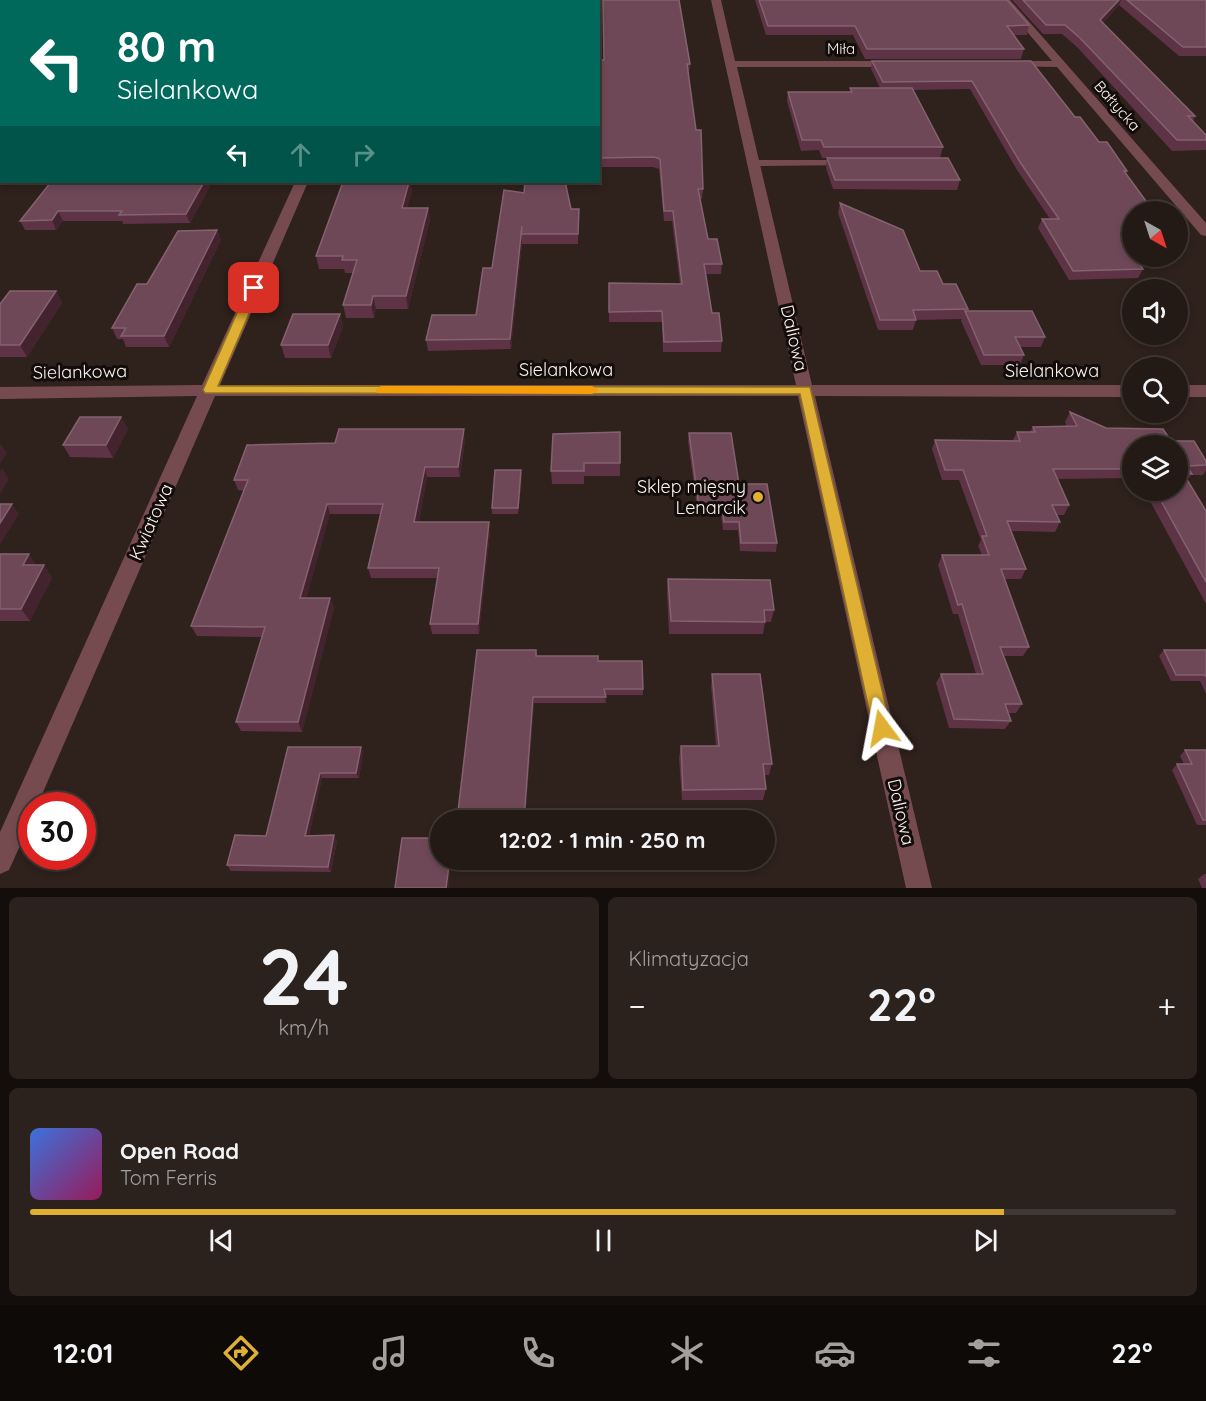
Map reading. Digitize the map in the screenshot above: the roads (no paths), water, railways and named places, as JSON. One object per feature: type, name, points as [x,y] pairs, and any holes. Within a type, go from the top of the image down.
[{"type":"street","name":"Daliowa","points":[[716,0],[919,888]]},
{"type":"street","name":"Bałtycka","points":[[1005,0],[1206,232]]},
{"type":"street","name":"Miła","points":[[730,64],[907,64]]},
{"type":"street","points":[[1001,64],[1060,64]]},
{"type":"street","name":"Kwiatowa","points":[[0,861],[301,183]]},
{"type":"street","name":"Sielankowa","points":[[0,393],[210,390],[1122,391]]},
{"type":"street","points":[[1188,391],[1206,391]]},
{"type":"lane","points":[[753,162],[858,163]]},
{"type":"place","name":"Sklep mięsny Lenarcik","points":[[758,497]]}]
